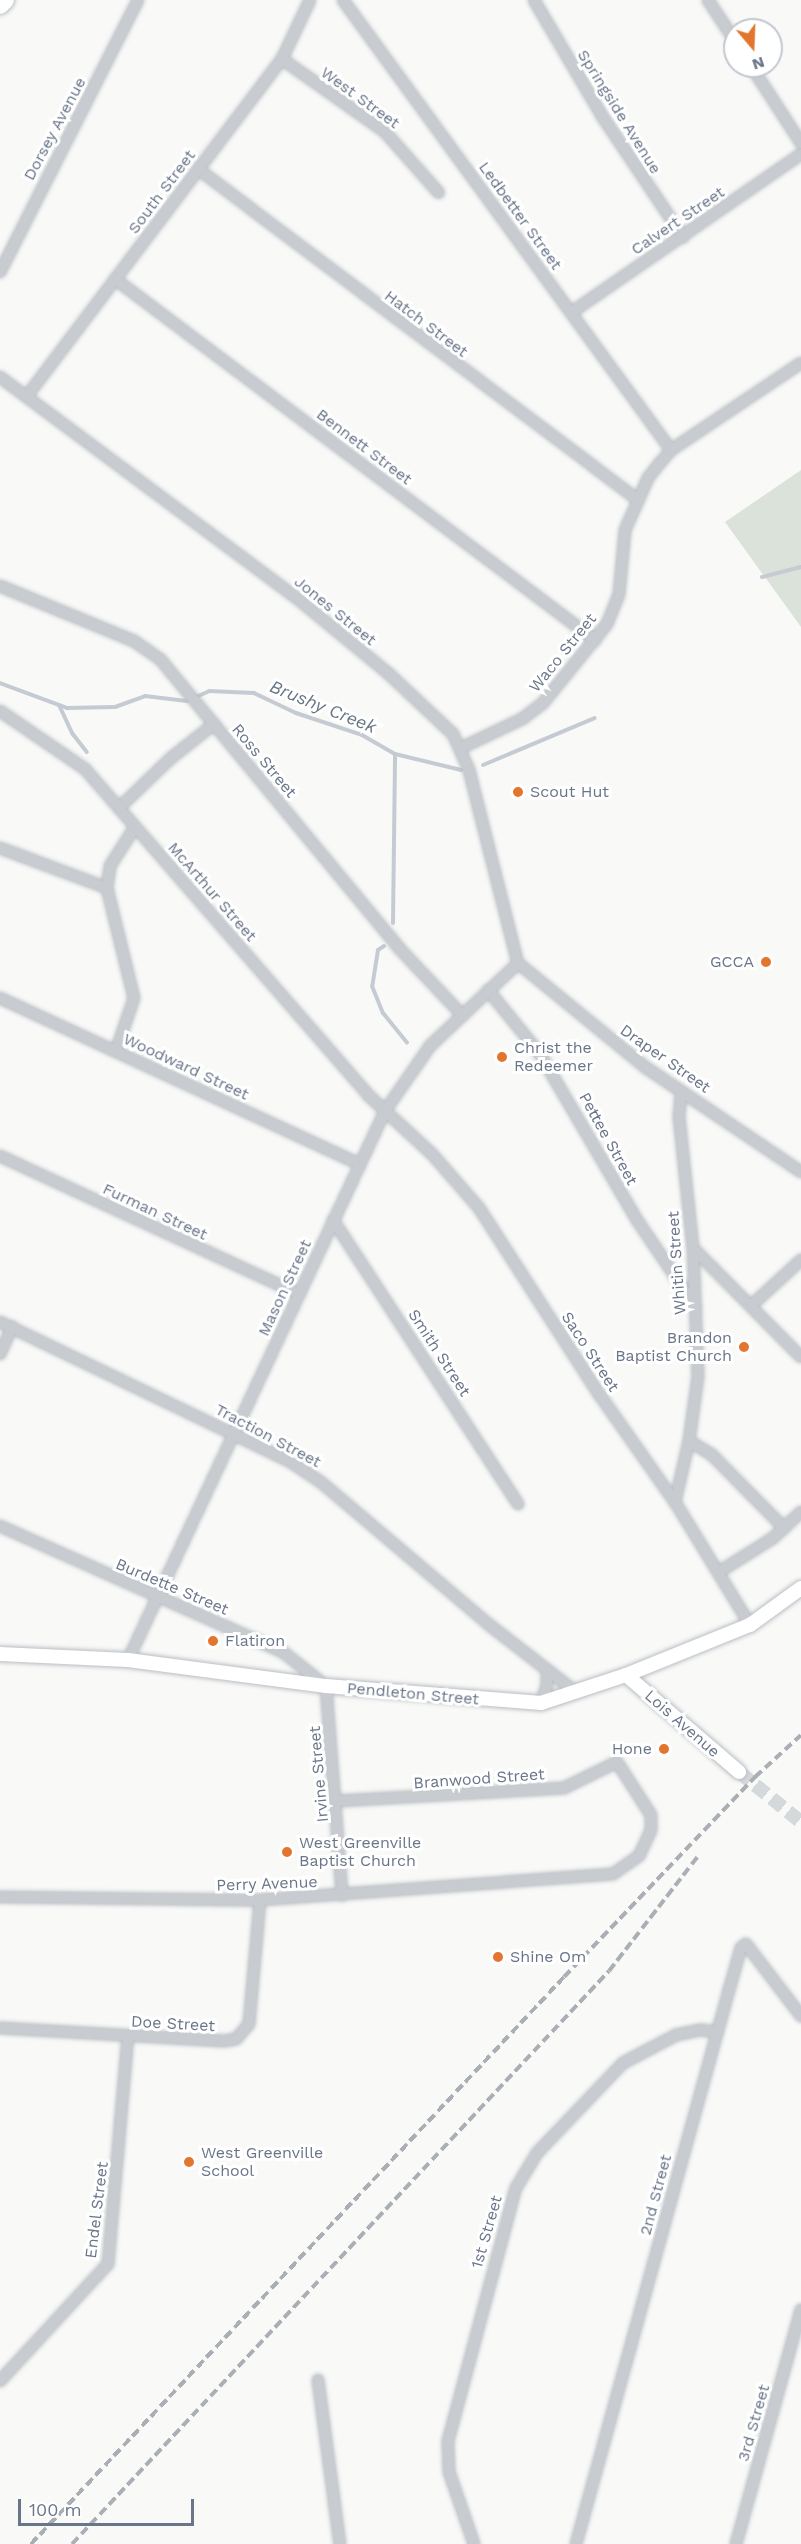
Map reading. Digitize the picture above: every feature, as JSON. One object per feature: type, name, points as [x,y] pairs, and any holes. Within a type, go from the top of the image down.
[{"type":"highway","points":[[0,5],[5,0]]},
{"type":"main road","name":"Pendleton Street","points":[[0,1654],[128,1660],[326,1686],[541,1703],[627,1676],[750,1625],[801,1588]]},
{"type":"main road","name":"Lois Avenue","points":[[627,1676],[739,1772]]},
{"type":"street","name":"Dorsey Avenue","points":[[0,272],[138,0]]},
{"type":"street","name":"South Street","points":[[27,396],[282,58],[310,0]]},
{"type":"street","name":"Ledbetter Street","points":[[343,0],[671,450]]},
{"type":"street","name":"Springside Avenue","points":[[534,0],[602,116],[683,237]]},
{"type":"street","points":[[708,0],[723,23]]},
{"type":"street","name":"West Street","points":[[282,58],[385,132],[438,193]]},
{"type":"street","points":[[759,78],[801,143]]},
{"type":"street","name":"Calvert Street","points":[[572,312],[801,154]]},
{"type":"street","name":"Hatch Street","points":[[198,169],[638,500]]},
{"type":"street","name":"Bennett Street","points":[[115,279],[594,640]]},
{"type":"street","name":"Waco Street","points":[[462,748],[522,718],[543,703],[594,640],[616,604],[624,537],[638,500],[648,478],[671,450],[801,363]]},
{"type":"street","name":"Jones Street","points":[[0,377],[304,604],[434,714],[462,748],[518,963]]},
{"type":"street","name":"Ross Street","points":[[0,586],[134,641],[160,659],[194,695],[214,724],[398,947],[462,1015]]},
{"type":"street","name":"McArthur Street","points":[[0,711],[71,757],[119,808],[385,1111]]},
{"type":"street","points":[[119,808],[171,758],[214,724]]},
{"type":"street","points":[[116,1051],[134,998],[106,888],[116,853],[135,827]]},
{"type":"street","points":[[0,848],[106,888]]},
{"type":"street","name":"Mason Street","points":[[128,1660],[385,1111],[417,1061],[518,963]]},
{"type":"street","name":"Draper Street","points":[[518,963],[681,1092],[733,1123],[801,1172]]},
{"type":"street","name":"Pettee Street","points":[[488,990],[552,1072],[637,1220],[696,1307]]},
{"type":"street","name":"Woodward Street","points":[[0,998],[359,1164]]},
{"type":"street","name":"Whitin Street","points":[[675,1502],[689,1442],[698,1376],[693,1248],[679,1117],[681,1092]]},
{"type":"street","name":"Saco Street","points":[[385,1111],[432,1154],[479,1208],[599,1394],[675,1502],[750,1625]]},
{"type":"street","name":"Furman Street","points":[[0,1156],[298,1294]]},
{"type":"street","name":"Smith Street","points":[[333,1220],[518,1504]]},
{"type":"street","points":[[693,1248],[801,1357]]},
{"type":"street","points":[[752,1305],[801,1260]]},
{"type":"street","name":"Traction Street","points":[[0,1322],[291,1462],[322,1483],[577,1693]]},
{"type":"street","points":[[0,1354],[12,1327]]},
{"type":"street","points":[[689,1442],[712,1455],[784,1528]]},
{"type":"street","points":[[719,1572],[784,1528],[801,1512]]},
{"type":"street","name":"Burdette Street","points":[[0,1526],[283,1652],[326,1686]]},
{"type":"street","points":[[541,1703],[547,1686],[547,1670]]},
{"type":"street","name":"Irvine Street","points":[[326,1686],[337,1801],[342,1895]]},
{"type":"street","name":"Branwood Street","points":[[337,1801],[564,1788],[617,1762]]},
{"type":"street","name":"Perry Avenue","points":[[0,1897],[260,1900],[614,1874],[639,1856],[651,1830],[651,1815],[617,1762]]},
{"type":"street","name":"Doe Street","points":[[0,2028],[224,2042],[246,2032],[251,2009],[260,1900]]},
{"type":"street","name":"2nd Street","points":[[576,2544],[741,1948],[746,1944],[801,2016]]},
{"type":"street","name":"1st Street","points":[[474,2544],[449,2472],[448,2441],[516,2188],[537,2152],[623,2063],[676,2035],[700,2030],[718,2032]]},
{"type":"street","name":"Endel Street","points":[[0,2381],[108,2264],[128,2037]]},
{"type":"street","name":"3rd Street","points":[[736,2544],[801,2310]]},
{"type":"street","points":[[318,2380],[340,2544]]},
{"type":"shaded area","points":[[801,470],[801,627],[725,522]]},
{"type":"waterway","name":"Brushy Creek","points":[[762,577],[801,567]]},
{"type":"waterway","name":"Brushy Creek","points":[[0,683],[67,708],[115,707],[145,696],[187,701],[209,691],[254,693],[296,713],[362,735],[395,754],[461,770]]},
{"type":"waterway","points":[[59,705],[72,733],[87,752]]},
{"type":"waterway","name":"Brushy Creek","points":[[483,765],[595,718]]},
{"type":"waterway","points":[[393,923],[395,754]]},
{"type":"waterway","points":[[384,946],[378,950],[372,986],[383,1013],[407,1043]]},
{"type":"tunnel","points":[[739,1772],[801,1822]]},
{"type":"railway","points":[[31,2544],[564,1977],[755,1777],[801,1735]]},
{"type":"railway","points":[[72,2544],[609,1971],[699,1855]]},
{"type":"place","name":"Scout Hut","points":[[518,792]]},
{"type":"place","name":"GCCA","points":[[766,962]]},
{"type":"place","name":"Christ the Redeemer","points":[[502,1057]]},
{"type":"place","name":"Brandon Baptist Church","points":[[744,1347]]},
{"type":"place","name":"Flatiron","points":[[213,1641]]},
{"type":"place","name":"Hone","points":[[664,1749]]},
{"type":"place","name":"West Greenville Baptist Church","points":[[287,1852]]},
{"type":"place","name":"Shine Om","points":[[498,1957]]},
{"type":"place","name":"West Greenville School","points":[[189,2162]]}]
